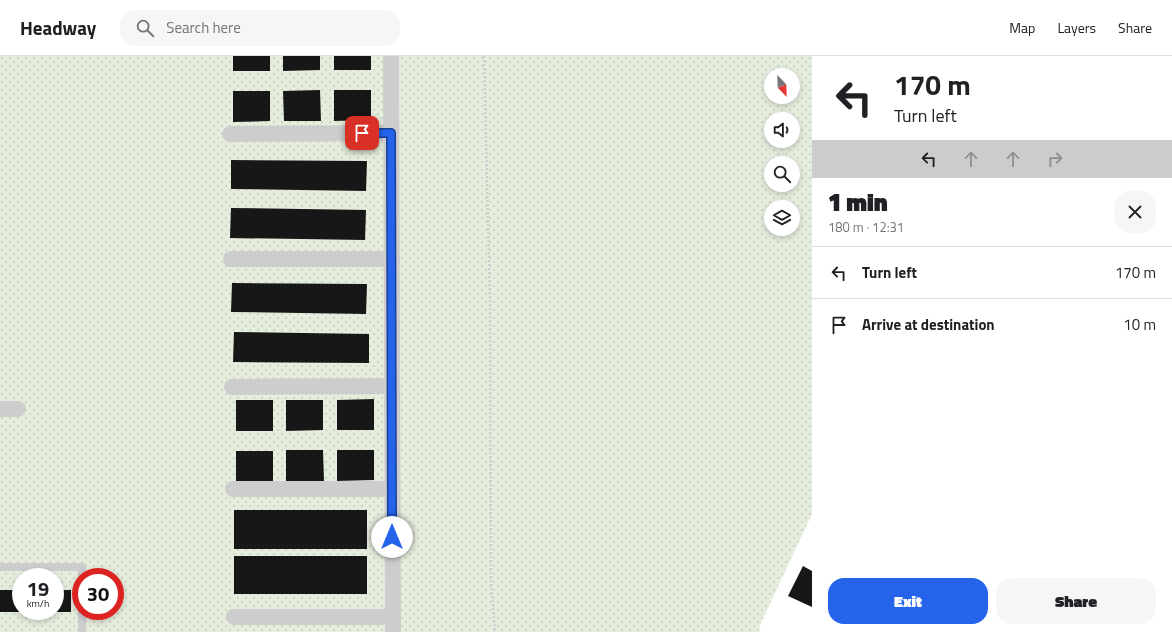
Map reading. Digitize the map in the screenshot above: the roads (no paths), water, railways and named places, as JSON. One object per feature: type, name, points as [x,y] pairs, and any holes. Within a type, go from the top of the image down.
[{"type":"street","points":[[234,617],[393,624],[391,56]]},
{"type":"street","points":[[230,134],[391,133]]},
{"type":"street","points":[[231,259],[392,259]]},
{"type":"street","points":[[232,387],[392,386]]},
{"type":"street","points":[[0,409],[18,409]]},
{"type":"street","points":[[233,489],[392,489]]},
{"type":"lane","points":[[0,567],[82,568]]},
{"type":"lane","points":[[82,620],[82,632]]}]
